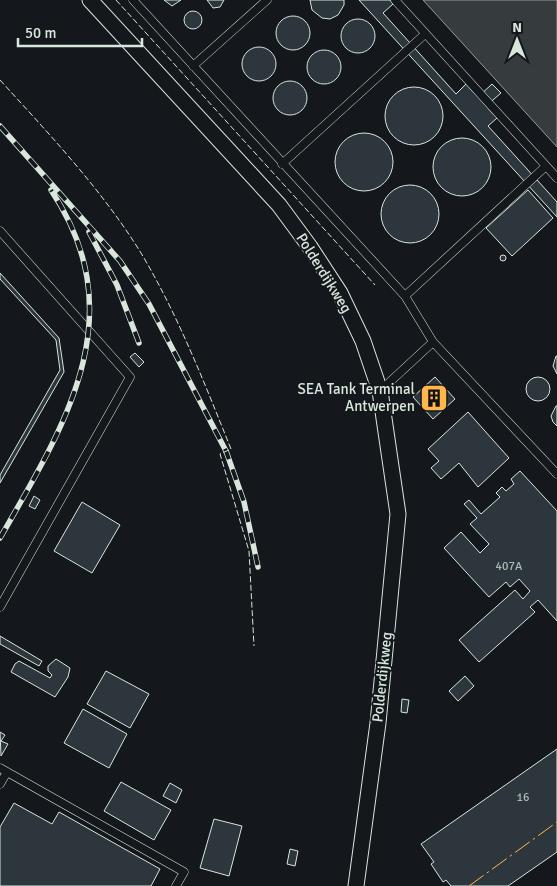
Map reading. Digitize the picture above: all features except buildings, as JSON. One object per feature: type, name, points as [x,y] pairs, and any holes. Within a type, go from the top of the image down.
[{"type":"street","name":"Polderdijkweg","points":[[90,0],[279,205],[305,240],[340,293],[363,341],[380,392],[398,514],[378,723],[356,886]]},
{"type":"lane","points":[[133,0],[405,296],[434,342],[557,474]]},
{"type":"lane","points":[[193,66],[267,0]]},
{"type":"lane","points":[[394,0],[557,178]]},
{"type":"lane","points":[[282,164],[425,34]]},
{"type":"lane","points":[[405,296],[546,166]]},
{"type":"lane","points":[[0,231],[130,376],[0,607]]},
{"type":"lane","points":[[380,392],[434,342]]},
{"type":"lane","points":[[0,784],[3,770],[184,872],[176,886]]},
{"type":"shaded area","points":[[423,0],[557,0],[557,147]]},
{"type":"railway","points":[[0,126],[120,261],[149,304],[226,451],[244,502],[258,567]]},
{"type":"railway","points":[[0,538],[47,454],[67,411],[81,369],[89,326],[88,282],[76,236],[51,190]]},
{"type":"railway","points":[[89,232],[117,285],[139,343]]},
{"type":"fence","points":[[116,0],[375,285]]},
{"type":"fence","points":[[0,80],[38,121],[110,207],[154,276],[190,349],[231,449],[220,454],[249,551],[254,646]]},
{"type":"power","points":[[469,886],[557,822]]},
{"type":"place","name":"SEA Tank Terminal Antwerpen","points":[[434,398]]}]
